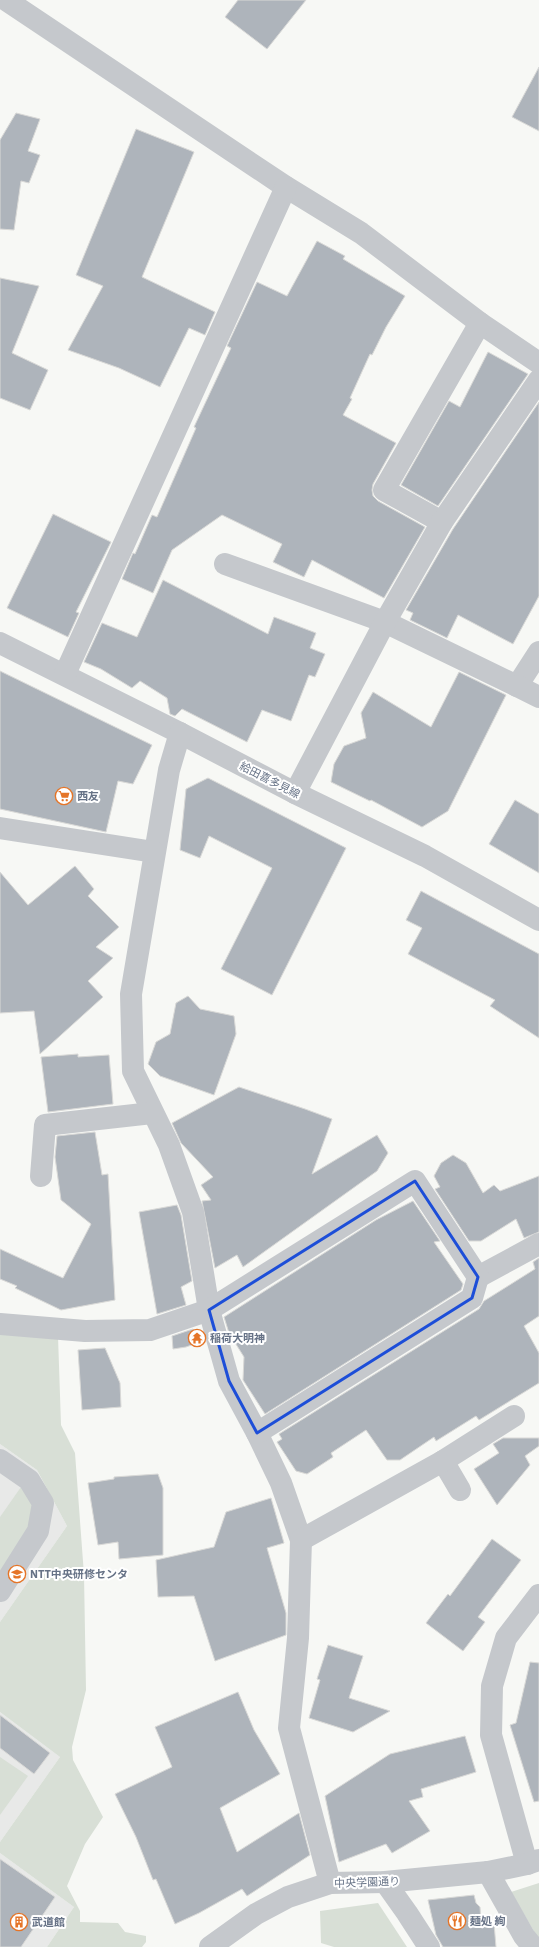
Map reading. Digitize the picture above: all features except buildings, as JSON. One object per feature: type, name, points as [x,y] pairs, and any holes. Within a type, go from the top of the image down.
[{"type":"street","points":[[6,0],[286,188],[361,233],[480,323],[539,363]]},
{"type":"street","points":[[64,674],[286,188]]},
{"type":"street","points":[[442,522],[384,490],[480,323]]},
{"type":"street","points":[[295,793],[385,622],[442,522],[539,380]]},
{"type":"street","points":[[226,564],[385,622],[539,697]]},
{"type":"street","name":"給田喜多見線","points":[[0,643],[64,674],[295,793],[425,856],[539,920]]},
{"type":"street","points":[[517,686],[539,652]]},
{"type":"street","points":[[180,733],[169,770],[131,994],[133,1072],[152,1113],[169,1144],[193,1212],[209,1310],[229,1381],[257,1433],[281,1483],[301,1540],[298,1638],[288,1728],[330,1883]]},
{"type":"street","points":[[0,828],[154,852]]},
{"type":"street","points":[[41,1176],[45,1125],[152,1113]]},
{"type":"street","points":[[0,1324],[85,1332],[150,1330],[209,1310],[414,1181],[478,1277]]},
{"type":"street","points":[[257,1433],[472,1298],[478,1277],[539,1244]]},
{"type":"street","points":[[301,1540],[443,1461],[514,1416]]},
{"type":"street","points":[[0,1460],[29,1480],[43,1503],[38,1531],[0,1591]]},
{"type":"street","points":[[443,1461],[460,1490]]},
{"type":"street","points":[[533,1862],[491,1735],[492,1686],[506,1638],[539,1595]]},
{"type":"street","name":"中央学園通り","points":[[210,1947],[256,1914],[288,1897],[330,1883],[385,1882],[488,1872],[533,1862]]},
{"type":"street","points":[[488,1872],[524,1936],[533,1947]]},
{"type":"street","points":[[385,1882],[407,1912],[429,1947]]},
{"type":"highlighted area","points":[[415,1181],[478,1277],[472,1298],[257,1433],[229,1381],[209,1310]]},
{"type":"shaded area","points":[[0,1331],[58,1336],[61,1425],[75,1453],[84,1575],[86,1690],[72,1747],[73,1760],[103,1817],[85,1844],[67,1886],[80,1911],[80,1922],[118,1923],[125,1932],[146,1936],[146,1942],[142,1947],[47,1947],[74,1907],[0,1853],[0,1842],[60,1757],[0,1712],[0,1622],[67,1526],[37,1470],[0,1444]]},
{"type":"shaded area","name":"NTT中央研修センタ","points":[[0,1444],[37,1470],[67,1526],[0,1622]]},
{"type":"shaded area","points":[[21,1487],[33,1505],[30,1528],[0,1572],[0,1517]]},
{"type":"shaded area","points":[[0,1712],[60,1757],[0,1842]]},
{"type":"shaded area","points":[[0,1757],[28,1776],[0,1815]]},
{"type":"shaded area","name":"武道館","points":[[0,1853],[74,1907],[47,1947],[0,1947]]},
{"type":"shaded area","points":[[539,1883],[539,1940],[511,1892]]},
{"type":"shaded area","points":[[378,1903],[407,1947],[334,1947],[321,1943],[320,1911]]},
{"type":"place","name":"西友","points":[[64,796]]},
{"type":"place","name":"稲荷大明神","points":[[197,1338]]},
{"type":"place","name":"NTT中央研修センタ","points":[[17,1574]]},
{"type":"place","name":"麺処 絢","points":[[457,1921]]},
{"type":"place","name":"武道館","points":[[19,1922]]}]
